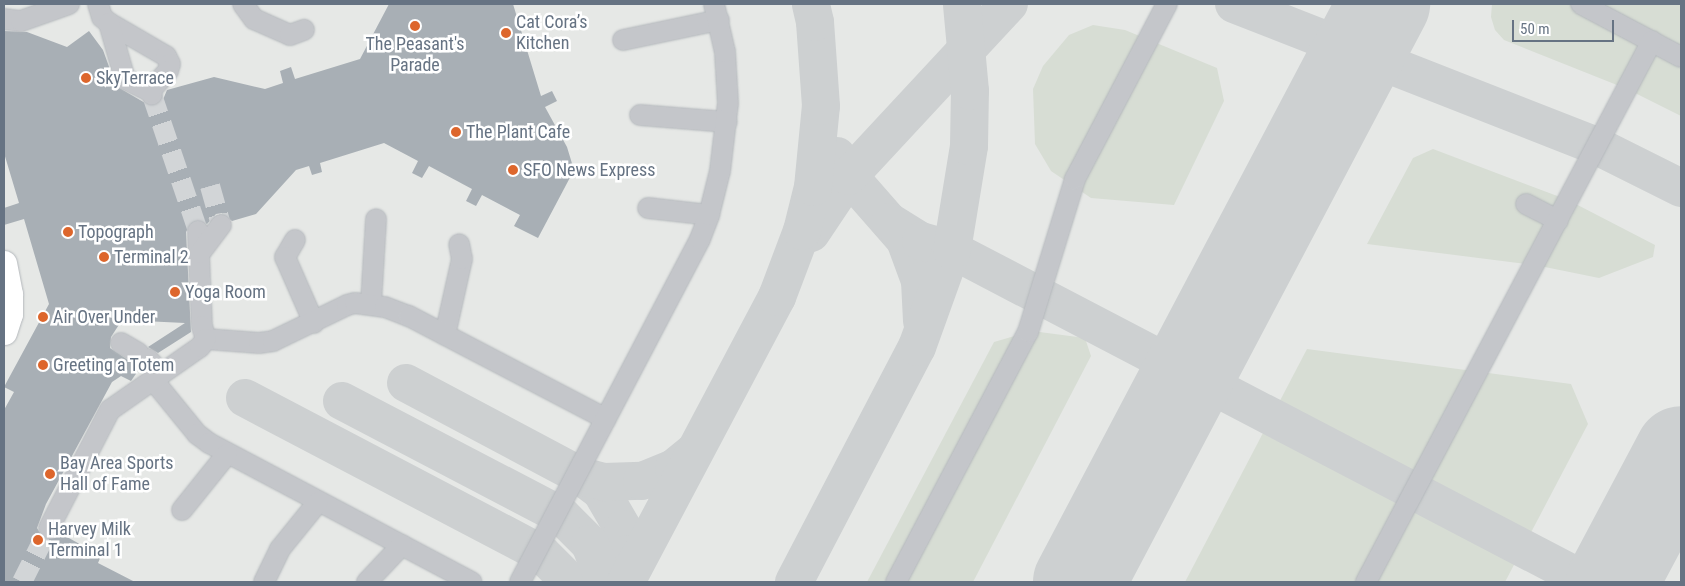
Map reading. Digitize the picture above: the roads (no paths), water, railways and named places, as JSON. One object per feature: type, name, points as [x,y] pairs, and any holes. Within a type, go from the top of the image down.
[{"type":"main road","points":[[4,263],[10,294],[10,314],[4,332]]},
{"type":"lane","points":[[98,4],[102,17],[109,23],[166,56],[170,64],[168,71],[151,93],[125,79],[109,23]]},
{"type":"lane","points":[[243,4],[254,18],[290,35],[304,30]]},
{"type":"lane","points":[[896,582],[1028,332],[1075,179],[1167,4]]},
{"type":"lane","points":[[1580,4],[1681,57]]},
{"type":"lane","points":[[4,20],[21,21],[59,5]]},
{"type":"lane","points":[[520,582],[700,239],[709,215],[720,171],[727,122],[727,78],[717,12],[623,40]]},
{"type":"lane","points":[[1366,582],[1652,41]]},
{"type":"lane","points":[[640,115],[727,122]]},
{"type":"lane","points":[[1526,204],[1558,220]]},
{"type":"lane","points":[[648,208],[709,215]]},
{"type":"lane","points":[[371,304],[376,219]]},
{"type":"lane","points":[[200,253],[221,225]]},
{"type":"lane","points":[[198,231],[202,326],[206,339]]},
{"type":"lane","points":[[294,240],[285,257],[314,323]]},
{"type":"lane","points":[[445,335],[462,259],[459,244]]},
{"type":"lane","points":[[206,339],[259,343],[274,341],[314,323],[346,305],[371,304],[409,316],[606,419]]},
{"type":"lane","points":[[49,528],[110,410],[200,347],[206,339]]},
{"type":"lane","points":[[136,352],[157,377],[197,434],[227,454],[472,582]]},
{"type":"lane","points":[[182,510],[227,454]]},
{"type":"lane","points":[[264,582],[280,549],[318,502]]},
{"type":"lane","points":[[367,582],[402,546]]},
{"type":"tunnel","points":[[152,95],[198,231]]},
{"type":"tunnel","points":[[210,186],[221,225]]},
{"type":"tunnel","points":[[22,582],[49,528]]},
{"type":"place","name":"The Peasant's Parade","points":[[415,26]]},
{"type":"place","name":"Cat Cora’s Kitchen","points":[[506,33]]},
{"type":"place","name":"SkyTerrace","points":[[86,78]]},
{"type":"place","name":"The Plant Cafe","points":[[456,132]]},
{"type":"place","name":"SFO News Express","points":[[513,170]]},
{"type":"place","name":"Topograph","points":[[68,232]]},
{"type":"place","name":"Terminal 2","points":[[104,257]]},
{"type":"place","name":"Yoga Room","points":[[175,292]]},
{"type":"place","name":"Air Over Under","points":[[43,317]]},
{"type":"place","name":"Greeting a Totem","points":[[43,365]]},
{"type":"place","name":"Bay Area Sports Hall of Fame","points":[[50,474]]},
{"type":"place","name":"Harvey Milk Terminal 1","points":[[38,540]]}]
